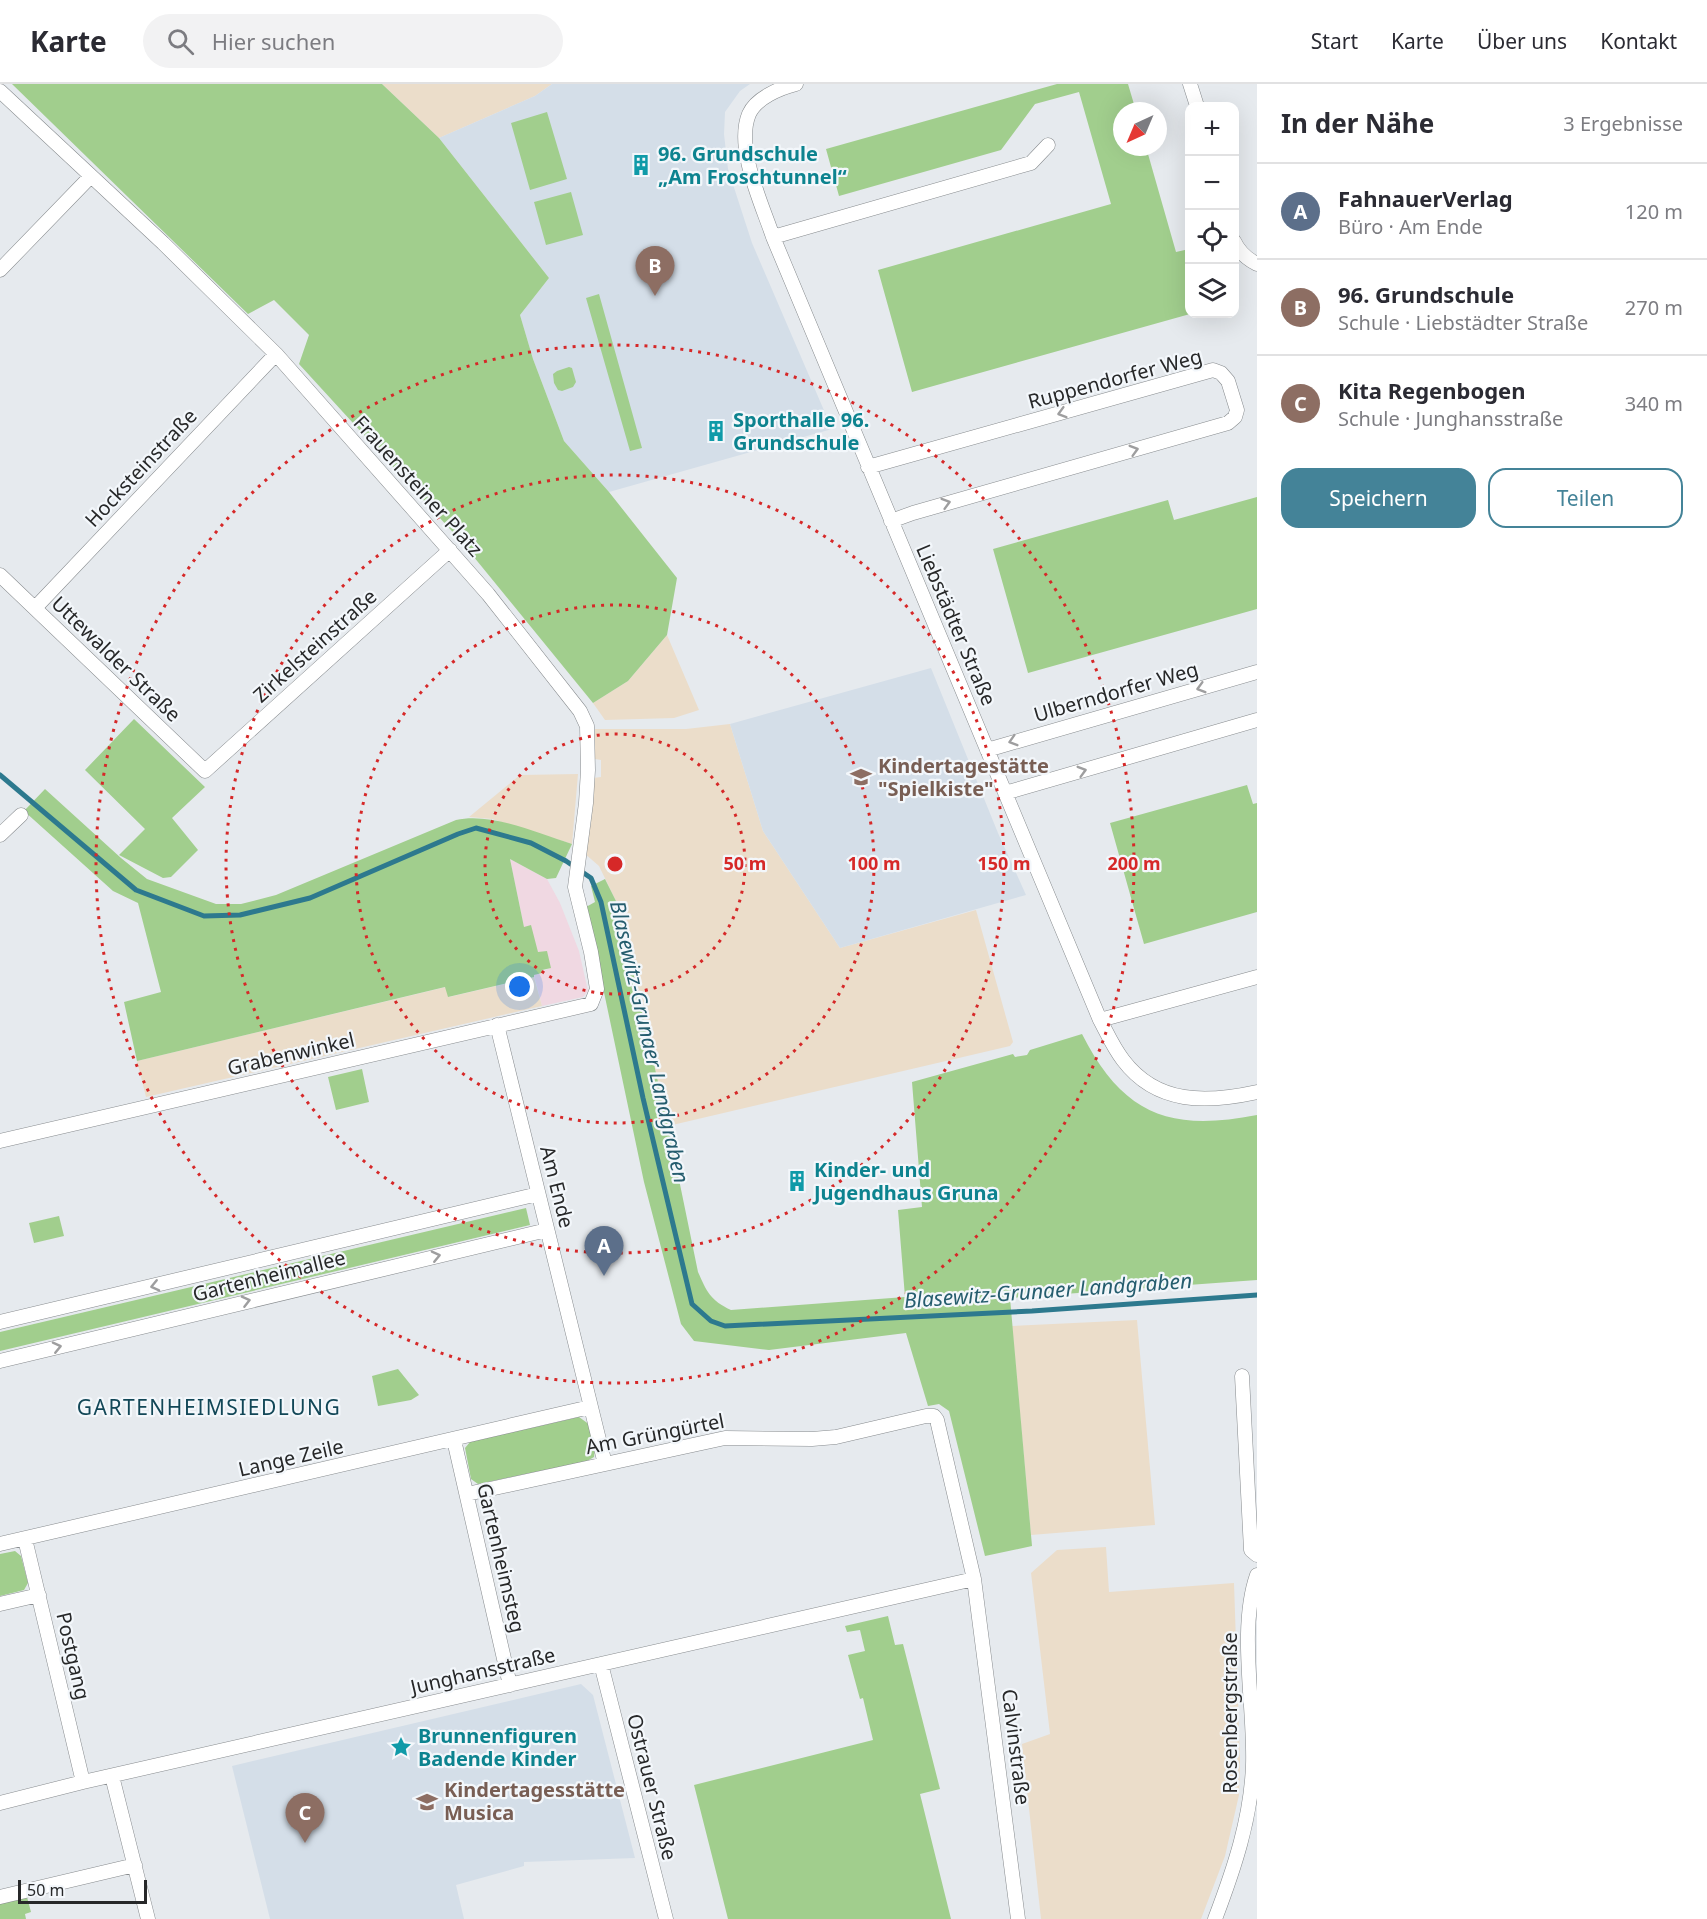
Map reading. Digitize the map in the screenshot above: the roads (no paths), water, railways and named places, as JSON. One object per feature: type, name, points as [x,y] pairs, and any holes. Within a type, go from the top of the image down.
[{"type":"street","name":"Liebstädter Straße","points":[[796,84],[763,98],[750,112],[745,132],[748,161],[773,237],[1100,1020],[1124,1061],[1149,1084],[1166,1093],[1206,1100],[1257,1092]]},
{"type":"street","points":[[1190,84],[1196,102]]},
{"type":"street","name":"Frauensteiner Platz","points":[[0,91],[163,243],[276,354],[450,550],[560,685],[582,716],[587,726],[588,770],[575,887],[597,989],[591,1004]]},
{"type":"street","points":[[773,237],[1031,163],[1048,145]]},
{"type":"street","points":[[0,270],[91,176]]},
{"type":"street","points":[[1239,250],[1248,260],[1257,264]]},
{"type":"street","name":"Hocksteinstraße","points":[[35,608],[276,354]]},
{"type":"street","name":"Ruppendorfer Weg","points":[[868,467],[1213,370],[1221,373],[1228,381],[1237,410],[1235,417],[1228,423],[891,521]]},
{"type":"street","name":"Zirkelsteinstraße","points":[[205,771],[450,550]]},
{"type":"street","name":"Uttewalder Straße","points":[[0,575],[205,771]]},
{"type":"street","name":"Ulberndorfer Weg","points":[[987,750],[1257,672]]},
{"type":"street","points":[[1005,793],[1257,720]]},
{"type":"street","points":[[0,835],[21,815]]},
{"type":"street","points":[[1100,1020],[1257,977]]},
{"type":"street","name":"Grabenwinkel","points":[[0,1141],[591,1004]]},
{"type":"street","name":"Am Ende","points":[[497,1025],[604,1464]]},
{"type":"street","name":"Gartenheimallee","points":[[0,1323],[538,1194]]},
{"type":"street","name":"Gartenheimallee","points":[[0,1361],[547,1230]]},
{"type":"street","points":[[1242,1376],[1250,1539],[1251,1550],[1257,1555]]},
{"type":"street","name":"Lange Zeile","points":[[0,1544],[590,1407]]},
{"type":"street","name":"Am Grüngürtel","points":[[467,1494],[725,1438],[836,1437],[934,1416],[937,1420],[974,1579]]},
{"type":"street","name":"Gartenheimsteg","points":[[454,1440],[510,1684]]},
{"type":"street","name":"Postgang","points":[[25,1539],[83,1782]]},
{"type":"street","name":"Rosenbergstraße","points":[[1215,1919],[1237,1857],[1251,1800],[1253,1764],[1248,1620],[1257,1575]]},
{"type":"street","name":"Junghansstraße","points":[[0,1803],[83,1782],[974,1579]]},
{"type":"street","name":"Calvinstraße","points":[[974,1579],[1018,1919]]},
{"type":"street","points":[[0,1604],[39,1595]]},
{"type":"street","name":"Ostrauer Straße","points":[[601,1664],[666,1919]]},
{"type":"street","points":[[112,1776],[148,1919]]},
{"type":"street","points":[[0,1897],[135,1865]]},
{"type":"waterway","name":"Blasewitz‐Grunaer Landgraben","points":[[0,775],[136,890],[204,916],[240,915],[310,898],[476,828],[531,843],[566,861],[591,878],[601,902],[643,1098],[692,1304],[711,1321],[725,1326],[1032,1311],[1257,1295]]},
{"type":"place","name":"96. Grundschule „Am Froschtunnel“","points":[[641,165]]},
{"type":"place","name":"96. Grundschule","points":[[655,296]]},
{"type":"place","name":"Sporthalle 96. Grundschule","points":[[716,431]]},
{"type":"place","name":"Kindertagestätte \"Spielkiste\"","points":[[861,777]]},
{"type":"place","name":"Kinder- und Jugendhaus Gruna","points":[[797,1181]]},
{"type":"place","name":"FahnauerVerlag","points":[[604,1276]]},
{"type":"place","name":"Brunnenfiguren Badende Kinder","points":[[401,1747]]},
{"type":"place","name":"Kindertagesstätte Musica","points":[[427,1802]]},
{"type":"place","name":"Kita Regenbogen","points":[[305,1843]]},
{"type":"district","name":"GARTENHEIMSIEDLUNG","points":[[209,1408]]}]
